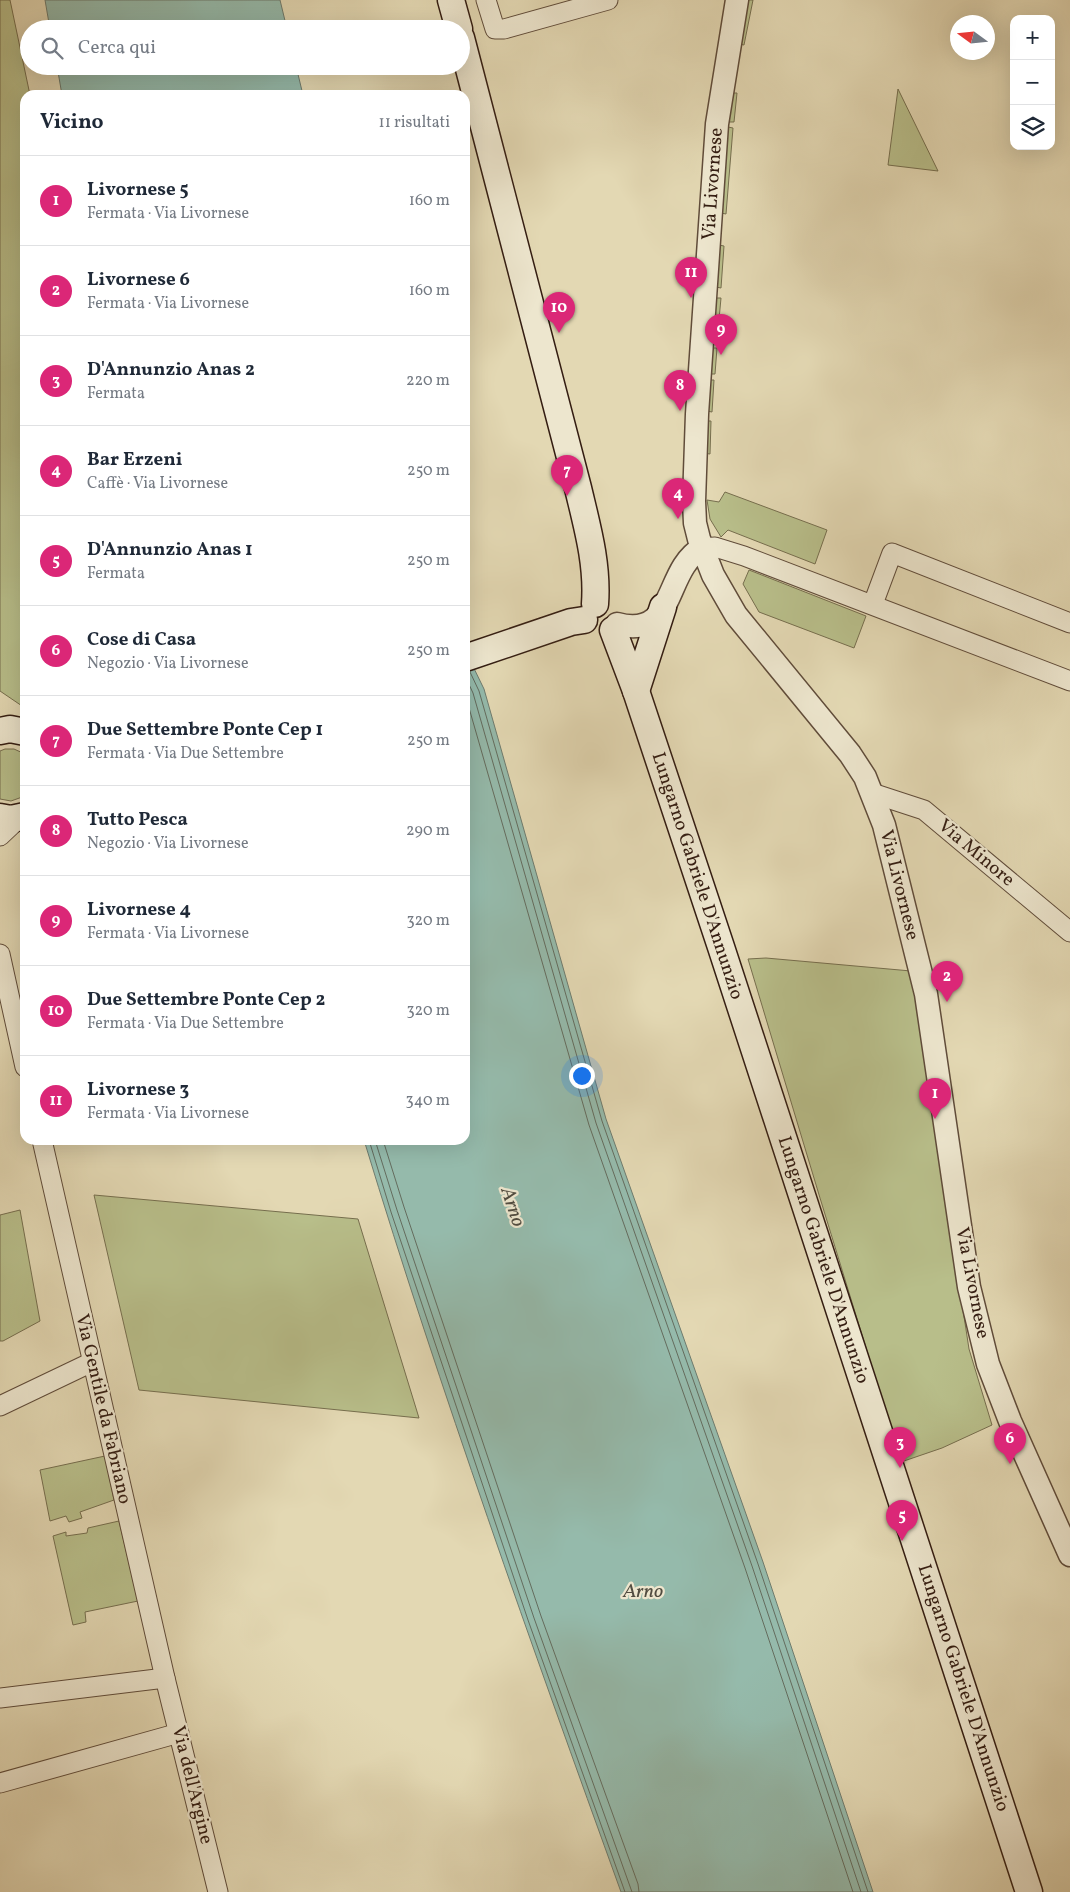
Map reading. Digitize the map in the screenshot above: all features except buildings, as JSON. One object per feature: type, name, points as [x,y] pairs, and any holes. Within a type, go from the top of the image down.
[{"type":"main road","points":[[451,0],[457,20]]},
{"type":"main road","points":[[470,73],[578,488],[593,554],[596,590],[586,626],[593,634],[603,635],[615,627]]},
{"type":"main road","points":[[636,691],[663,607]]},
{"type":"main road","points":[[470,656],[571,622],[590,612]]},
{"type":"main road","name":"Lungarno Gabriele D'Annunzio","points":[[615,627],[1029,1892]]},
{"type":"street","points":[[486,0],[495,30],[608,0]]},
{"type":"street","name":"Via Livornese","points":[[737,0],[717,124],[699,376],[694,500],[696,523],[702,548],[713,575],[736,615],[843,744],[858,765],[872,793],[884,824],[926,994],[969,1286],[988,1364],[1010,1421],[1070,1555]]},
{"type":"street","points":[[615,627],[648,624],[663,607],[683,565],[702,548],[715,547],[731,551],[873,604],[1070,681]]},
{"type":"street","points":[[873,604],[892,553],[1070,623]]},
{"type":"street","name":"Via Minore","points":[[872,793],[924,810],[1070,932]]},
{"type":"street","points":[[0,954],[20,1044]]},
{"type":"street","name":"Via Gentile da Fabriano","points":[[43,1145],[165,1678]]},
{"type":"street","points":[[0,1406],[92,1362]]},
{"type":"street","points":[[0,1698],[165,1678]]},
{"type":"street","name":"Via dell'Argine","points":[[165,1678],[218,1892]]},
{"type":"street","points":[[0,1783],[179,1733]]},
{"type":"green space","points":[[0,0],[10,0],[20,48],[20,75],[26,75],[29,90],[20,90],[20,705],[0,691]]},
{"type":"green space","points":[[748,0],[753,0],[744,45],[739,44]]},
{"type":"green space","points":[[898,89],[938,171],[888,165]]},
{"type":"green space","points":[[731,93],[737,93],[734,122],[729,122]]},
{"type":"green space","points":[[728,127],[733,128],[726,214],[721,213]]},
{"type":"green space","points":[[719,245],[724,246],[721,288],[716,287]]},
{"type":"green space","points":[[715,298],[721,298],[717,341],[711,341]]},
{"type":"green space","points":[[711,348],[717,348],[715,374],[709,374]]},
{"type":"green space","points":[[709,380],[714,380],[712,412],[707,411]]},
{"type":"green space","points":[[705,421],[711,421],[710,454],[703,453]]},
{"type":"green space","points":[[725,492],[827,530],[815,564],[728,530],[721,537],[710,519],[707,500],[719,502]]},
{"type":"green space","points":[[749,570],[866,616],[854,648],[759,612],[743,584]]},
{"type":"green space","points":[[14,749],[20,752],[20,798],[11,801],[0,799],[0,751]]},
{"type":"green space","points":[[766,958],[911,971],[969,1349],[992,1425],[942,1448],[901,1462],[748,959]]},
{"type":"green space","points":[[94,1195],[358,1219],[419,1418],[139,1390]]},
{"type":"green space","points":[[20,1210],[40,1321],[0,1341],[0,1215]]},
{"type":"green space","points":[[105,1456],[114,1500],[80,1512],[82,1518],[69,1522],[66,1516],[50,1521],[40,1470]]},
{"type":"green space","points":[[119,1521],[138,1601],[85,1612],[86,1622],[73,1625],[53,1536],[66,1532],[66,1536],[87,1533],[88,1528]]},
{"type":"water","points":[[45,0],[280,0],[285,20],[48,20]]},
{"type":"water","points":[[59,75],[298,75],[302,90],[61,90]]},
{"type":"water","name":"Arno","points":[[470,660],[484,689],[606,1119],[763,1562],[873,1892],[621,1892],[520,1611],[393,1235],[366,1145],[470,1145]]},
{"type":"place","name":"Livornese 3","points":[[691,298]]},
{"type":"place","name":"Due Settembre Ponte Cep 2","points":[[559,333]]},
{"type":"place","name":"Livornese 4","points":[[721,355]]},
{"type":"place","name":"Tutto Pesca","points":[[680,411]]},
{"type":"place","name":"Due Settembre Ponte Cep 1","points":[[567,496]]},
{"type":"place","name":"Bar Erzeni","points":[[678,519]]},
{"type":"place","name":"Livornese 6","points":[[947,1002]]},
{"type":"place","name":"Livornese 5","points":[[935,1119]]},
{"type":"place","name":"Cose di Casa","points":[[1010,1464]]},
{"type":"place","name":"D'Annunzio Anas 2","points":[[900,1468]]},
{"type":"place","name":"D'Annunzio Anas 1","points":[[902,1541]]}]
